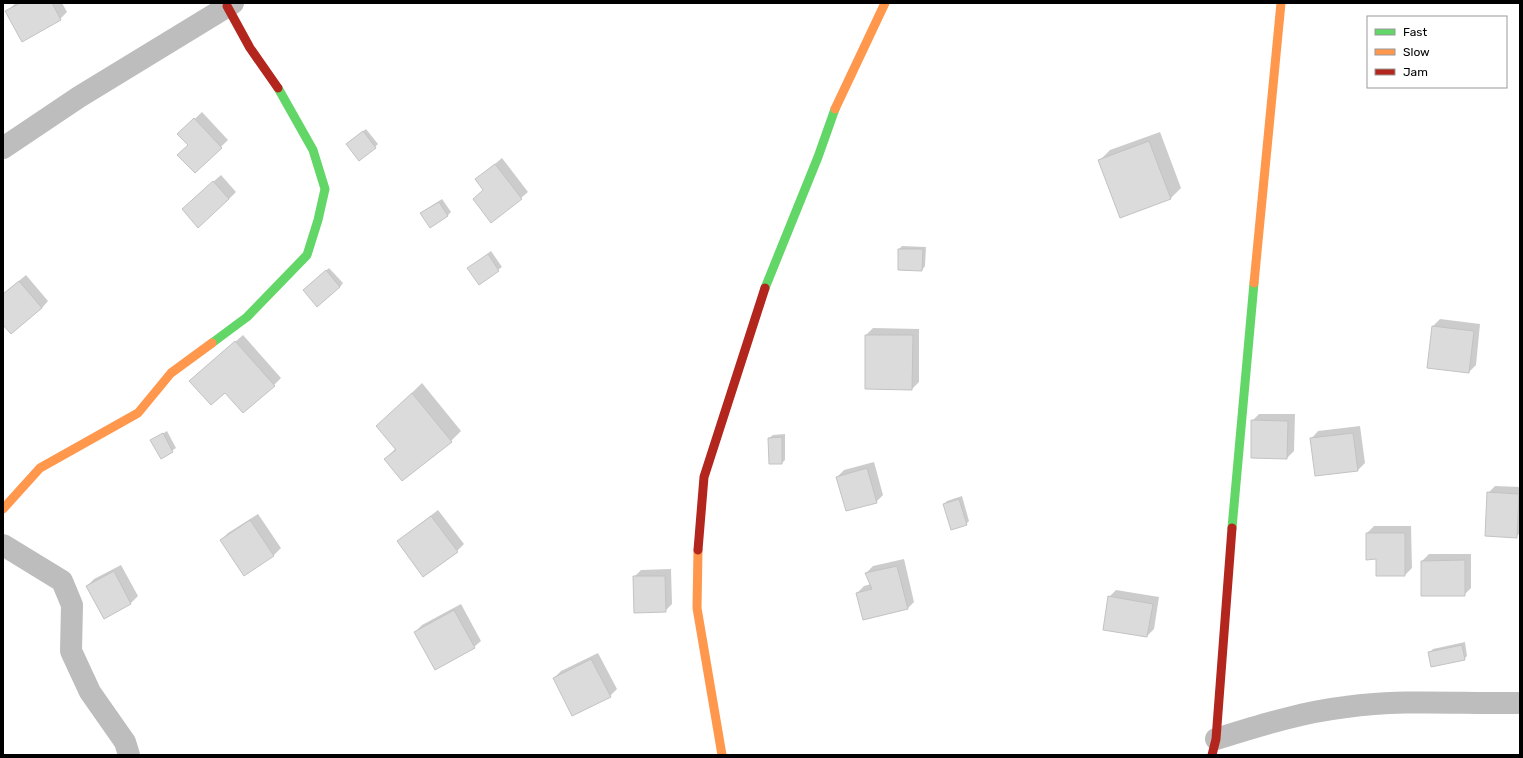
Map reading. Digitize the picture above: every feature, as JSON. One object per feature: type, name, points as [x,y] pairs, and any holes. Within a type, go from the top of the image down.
[{"type":"street","points":[[722,755],[697,608],[698,533],[704,477],[760,301],[818,157],[839,97],[885,3]]},
{"type":"street","points":[[1281,3],[1239,443],[1214,747],[1271,723],[1346,707],[1404,702],[1467,704],[1520,703]]},
{"type":"street","points":[[3,148],[79,97],[230,5],[250,48],[284,97],[313,150],[325,189],[318,220],[307,255],[247,317],[171,373],[138,413],[40,468],[3,509]]},
{"type":"street","points":[[3,545],[62,582],[72,605],[71,650],[90,692],[125,742],[129,755]]},
{"type":"building","points":[[20,3],[52,3],[61,20],[22,42],[5,11]]},
{"type":"building","points":[[194,118],[222,148],[195,173],[177,155],[188,145],[177,134]]},
{"type":"building","points":[[363,131],[376,148],[359,161],[346,144]]},
{"type":"building","points":[[1149,141],[1171,199],[1120,218],[1098,160]]},
{"type":"building","points":[[495,164],[522,199],[491,223],[473,199],[483,190],[475,179]]},
{"type":"building","points":[[213,181],[229,199],[198,228],[182,209]]},
{"type":"building","points":[[439,202],[448,216],[430,228],[420,213]]},
{"type":"building","points":[[898,249],[923,249],[922,271],[898,270]]},
{"type":"building","points":[[488,254],[499,271],[479,285],[467,268]]},
{"type":"building","points":[[326,270],[340,287],[317,307],[303,290]]},
{"type":"building","points":[[19,281],[42,308],[11,334],[3,325],[3,294]]},
{"type":"building","points":[[1432,326],[1474,331],[1469,373],[1427,368]]},
{"type":"building","points":[[865,335],[913,335],[912,390],[865,389]]},
{"type":"building","points":[[235,341],[275,386],[243,413],[225,393],[211,405],[189,381]]},
{"type":"building","points":[[412,393],[452,442],[402,481],[384,459],[396,450],[376,426]]},
{"type":"building","points":[[1251,420],[1288,421],[1287,459],[1251,458]]},
{"type":"building","points":[[163,433],[173,452],[161,459],[150,440]]},
{"type":"building","points":[[1353,433],[1358,471],[1315,476],[1310,438]]},
{"type":"building","points":[[782,437],[782,464],[769,464],[768,438]]},
{"type":"building","points":[[867,468],[877,503],[846,511],[836,477]]},
{"type":"building","points":[[1487,492],[1519,494],[1517,538],[1485,536]]},
{"type":"building","points":[[959,499],[967,525],[951,530],[943,504]]},
{"type":"building","points":[[431,516],[458,552],[423,577],[397,541]]},
{"type":"building","points":[[250,520],[274,556],[244,576],[220,540]]},
{"type":"building","points":[[1366,533],[1405,533],[1405,576],[1376,576],[1376,559],[1366,560]]},
{"type":"building","points":[[1465,560],[1465,596],[1421,596],[1421,561]]},
{"type":"building","points":[[897,566],[908,609],[863,620],[856,593],[872,589],[865,573]]},
{"type":"building","points":[[114,571],[131,604],[104,619],[86,586]]},
{"type":"building","points":[[633,576],[665,576],[666,612],[634,613]]},
{"type":"building","points":[[1108,596],[1153,604],[1147,637],[1103,630]]},
{"type":"building","points":[[454,610],[475,648],[435,670],[414,632]]},
{"type":"building","points":[[1462,645],[1465,660],[1431,667],[1428,652]]},
{"type":"building","points":[[591,659],[611,697],[572,716],[553,678]]},
{"type":"traffic: fast","points":[[212,343],[247,317],[307,255],[318,220],[325,189],[313,150],[278,88]]},
{"type":"traffic: fast","points":[[765,288],[818,157],[835,109]]},
{"type":"traffic: fast","points":[[1232,528],[1254,283]]},
{"type":"traffic: slow","points":[[835,109],[885,3]]},
{"type":"traffic: slow","points":[[1254,283],[1281,3]]},
{"type":"traffic: slow","points":[[3,509],[40,468],[138,413],[171,373],[212,343]]},
{"type":"traffic: slow","points":[[698,550],[697,608],[722,755]]},
{"type":"traffic: jam","points":[[227,6],[250,48],[278,88]]},
{"type":"traffic: jam","points":[[698,550],[704,477],[765,288]]},
{"type":"traffic: jam","points":[[1212,755],[1216,739],[1232,528]]}]
